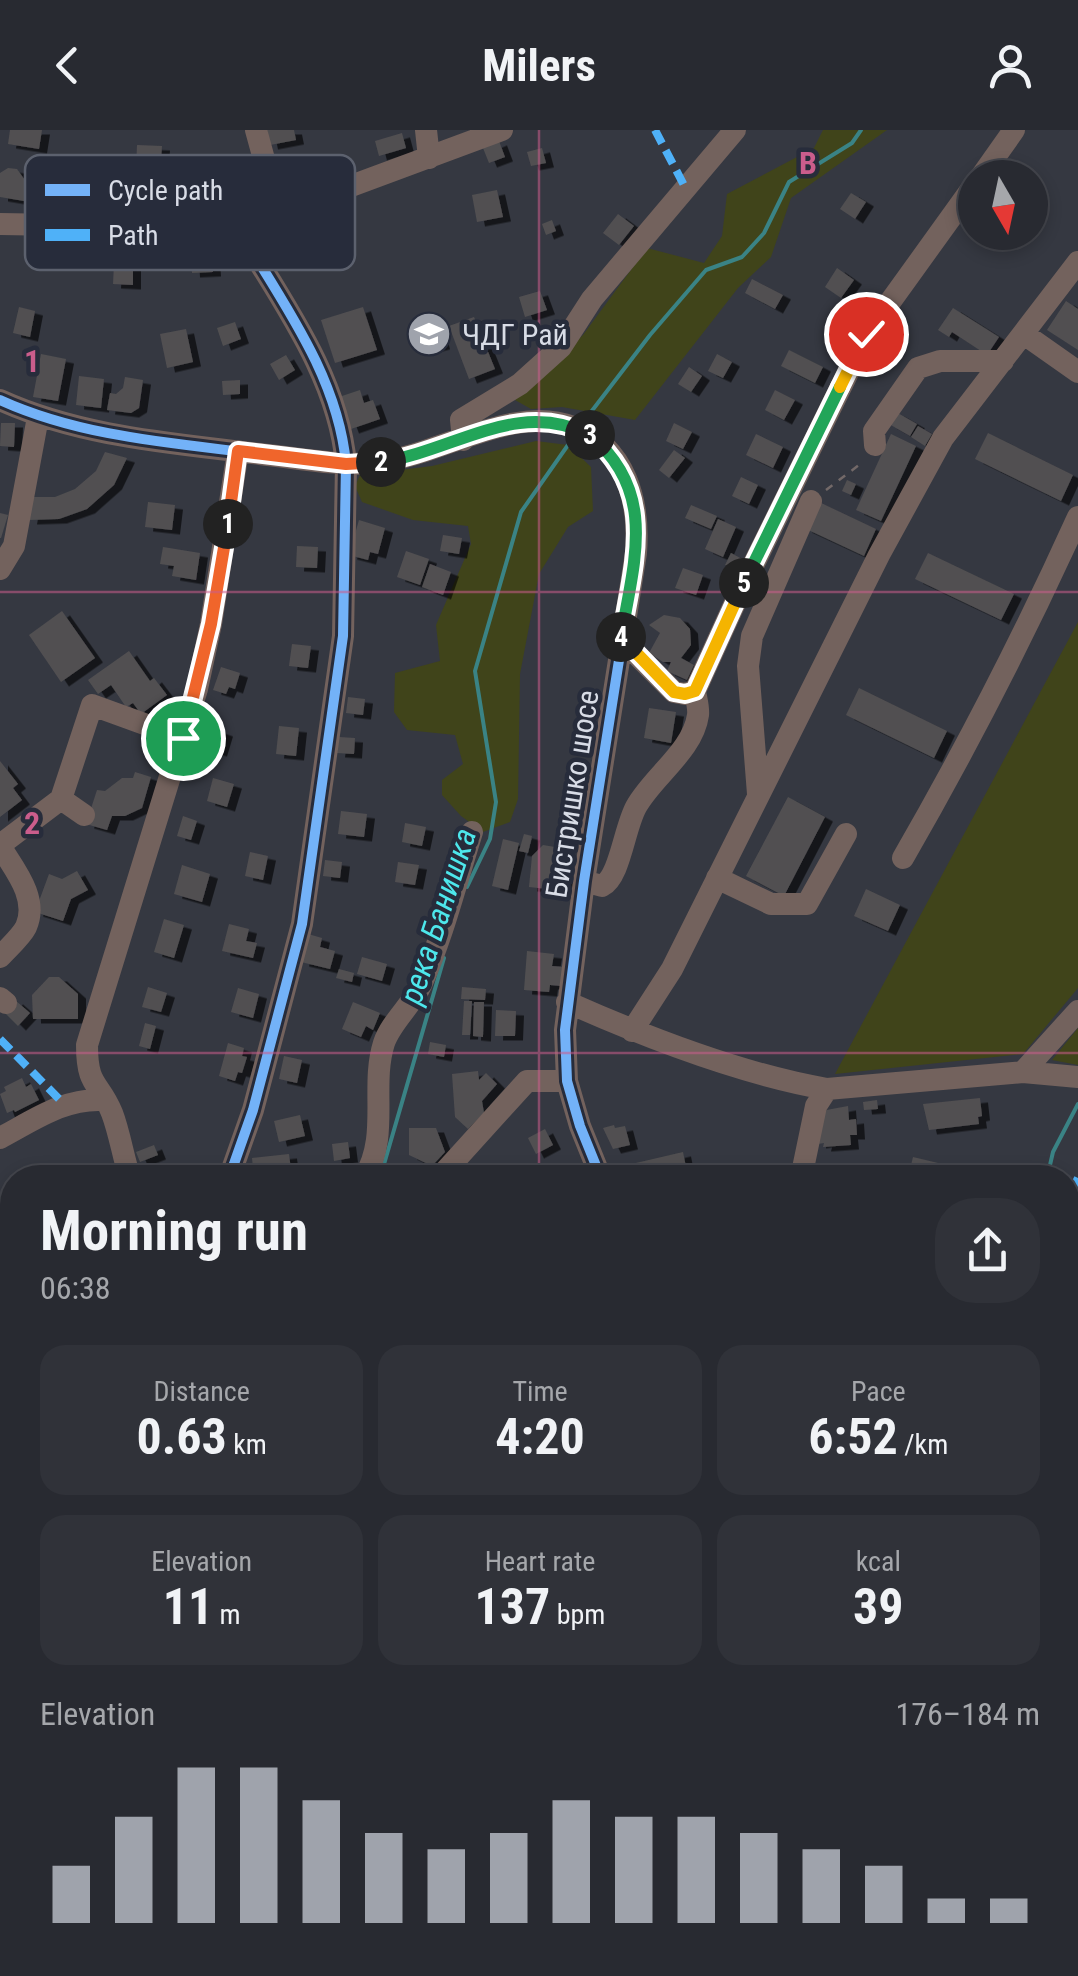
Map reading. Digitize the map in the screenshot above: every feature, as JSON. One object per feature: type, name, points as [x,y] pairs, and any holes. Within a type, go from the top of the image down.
[{"type":"street","points":[[256,130],[263,155]]},
{"type":"street","points":[[426,130],[428,158]]},
{"type":"street","points":[[355,185],[502,130]]},
{"type":"street","points":[[462,440],[461,420],[465,415],[520,384],[560,347],[592,299],[735,130]]},
{"type":"street","points":[[993,160],[1014,130]]},
{"type":"street","points":[[584,881],[602,886],[614,874],[624,830],[638,802],[688,738],[698,715],[695,691],[866,334],[958,207]]},
{"type":"street","points":[[0,224],[25,224]]},
{"type":"street","points":[[632,1031],[672,968],[879,555],[943,438],[1078,262]]},
{"type":"street","points":[[234,1165],[254,1110],[302,924],[343,636],[344,443],[319,363],[263,270]]},
{"type":"street","points":[[1024,334],[1078,372]]},
{"type":"street","points":[[876,445],[874,431],[918,368],[940,362],[1003,362]]},
{"type":"street","name":"Бистришко шосе","points":[[0,400],[38,417],[91,430],[346,464],[409,458],[508,424],[552,421],[590,435],[616,460],[631,491],[637,525],[636,554],[567,1002],[568,1082],[596,1165]]},
{"type":"street","points":[[0,569],[14,546],[38,417]]},
{"type":"street","points":[[127,1165],[114,1118],[87,1069],[87,1045],[183,738],[211,624],[238,451]]},
{"type":"street","points":[[758,796],[748,666],[752,636],[811,501]]},
{"type":"street","points":[[904,858],[972,738],[1078,517]]},
{"type":"street","points":[[621,640],[674,692],[695,691]]},
{"type":"street","points":[[78,685],[92,705],[183,738]]},
{"type":"street","points":[[0,958],[26,927],[30,904],[24,885],[0,846],[61,799],[92,705]]},
{"type":"street","points":[[61,799],[84,814]]},
{"type":"street","points":[[371,1165],[380,1120],[378,1085],[384,1041],[424,976],[472,832]]},
{"type":"street","points":[[717,878],[770,904],[808,904],[846,834]]},
{"type":"street","points":[[567,1002],[632,1031],[795,1084],[826,1089],[1023,1072],[1074,1075]]},
{"type":"street","points":[[1023,1072],[1078,1011]]},
{"type":"street","points":[[451,1165],[527,1082],[568,1082]]},
{"type":"street","points":[[805,1165],[816,1106],[826,1089]]},
{"type":"street","points":[[0,1138],[64,1104],[81,1099],[103,1100]]},
{"type":"path","points":[[811,501],[871,455],[876,445]]},
{"type":"green space","points":[[823,130],[887,130],[791,198],[771,257],[738,288],[635,420],[562,407],[531,409],[515,400],[583,335],[647,248],[704,263],[722,236],[727,194],[814,148]]},
{"type":"green space","points":[[536,441],[568,445],[591,467],[593,511],[568,527],[539,574],[520,674],[518,799],[510,822],[483,832],[442,795],[442,780],[463,764],[455,735],[407,730],[394,712],[395,673],[440,661],[436,625],[471,544],[468,526],[413,520],[362,502],[355,486],[360,475],[432,466]]},
{"type":"green space","points":[[1078,622],[1078,988],[1023,1054],[835,1074]]},
{"type":"green space","points":[[1078,1028],[1078,1065],[1052,1060]]},
{"type":"building","points":[[10,130],[42,130],[39,149],[8,144]]},
{"type":"building","points":[[267,130],[294,130],[296,140],[270,145]]},
{"type":"building","points":[[402,133],[406,148],[379,156],[375,141]]},
{"type":"building","points":[[499,141],[505,157],[489,163],[483,148]]},
{"type":"building","points":[[137,145],[162,146],[161,155],[137,155]]},
{"type":"building","points":[[542,148],[546,163],[531,166],[527,152]]},
{"type":"building","points":[[8,168],[17,169],[25,180],[24,201],[0,197],[0,173]]},
{"type":"building","points":[[497,190],[503,217],[477,222],[472,195]]},
{"type":"building","points":[[851,193],[866,202],[855,219],[840,209]]},
{"type":"building","points":[[618,214],[634,226],[619,245],[603,233]]},
{"type":"building","points":[[552,220],[556,231],[546,235],[542,224]]},
{"type":"building","points":[[837,268],[854,280],[841,298],[825,287]]},
{"type":"building","points":[[114,270],[133,270],[133,285],[113,284]]},
{"type":"building","points":[[752,279],[783,295],[775,309],[745,293]]},
{"type":"building","points":[[540,291],[547,310],[525,317],[519,297]]},
{"type":"building","points":[[1066,301],[1078,309],[1078,350],[1047,330]]},
{"type":"building","points":[[19,307],[35,311],[30,337],[13,333]]},
{"type":"building","points":[[363,307],[377,350],[335,363],[321,320]]},
{"type":"building","points":[[953,308],[999,337],[987,355],[952,332],[949,337],[938,330]]},
{"type":"building","points":[[474,317],[495,369],[469,379],[449,326]]},
{"type":"building","name":"ЧДГ Рай","points":[[436,318],[442,345],[422,350],[415,323]]},
{"type":"building","points":[[235,322],[241,339],[223,346],[217,328]]},
{"type":"building","points":[[186,329],[193,362],[167,368],[160,334]]},
{"type":"building","points":[[789,350],[823,367],[815,383],[781,366]]},
{"type":"building","points":[[41,354],[66,359],[58,401],[33,397]]},
{"type":"building","points":[[717,354],[732,362],[723,378],[708,371]]},
{"type":"building","points":[[286,355],[295,370],[279,380],[270,364]]},
{"type":"building","points":[[689,367],[702,376],[691,392],[678,384]]},
{"type":"building","points":[[79,376],[104,379],[101,408],[76,405]]},
{"type":"building","points":[[125,377],[143,380],[139,408],[131,413],[107,410],[110,393],[116,394],[123,388]]},
{"type":"building","points":[[240,380],[240,394],[223,395],[222,381]]},
{"type":"building","points":[[360,390],[364,403],[373,400],[380,419],[351,429],[339,397]]},
{"type":"building","points":[[775,390],[795,400],[784,420],[765,410]]},
{"type":"building","points":[[896,412],[917,424],[910,436],[889,424]]},
{"type":"building","points":[[1,423],[15,423],[14,447],[0,446]]},
{"type":"building","points":[[674,423],[692,432],[683,449],[666,441]]},
{"type":"building","points":[[918,426],[932,434],[925,446],[911,437]]},
{"type":"building","points":[[988,433],[1073,475],[1061,501],[975,459]]},
{"type":"building","points":[[756,434],[783,447],[773,468],[746,455]]},
{"type":"building","points":[[891,434],[916,446],[881,521],[856,510]]},
{"type":"building","points":[[674,450],[685,458],[669,478],[659,470]]},
{"type":"building","points":[[105,452],[127,458],[114,485],[87,509],[59,519],[29,520],[33,497],[55,497],[75,489],[96,471]]},
{"type":"building","points":[[741,477],[758,485],[749,504],[732,496]]},
{"type":"building","points":[[847,480],[856,484],[851,495],[842,491]]},
{"type":"building","points":[[817,501],[876,529],[864,556],[804,528]]},
{"type":"building","points":[[148,502],[175,505],[172,530],[145,527]]},
{"type":"building","points":[[691,505],[717,516],[711,529],[685,518]]},
{"type":"building","points":[[0,513],[8,515],[1,538],[0,538]]},
{"type":"building","points":[[718,519],[736,527],[723,557],[705,549]]},
{"type":"building","points":[[359,520],[385,528],[378,554],[370,552],[368,560],[349,555]]},
{"type":"building","points":[[443,535],[462,538],[459,554],[440,551]]},
{"type":"building","points":[[297,546],[318,547],[317,568],[296,567]]},
{"type":"building","points":[[163,547],[200,553],[196,580],[172,576],[174,566],[160,564]]},
{"type":"building","points":[[406,551],[429,559],[420,585],[397,577]]},
{"type":"building","points":[[731,553],[744,560],[739,571],[725,565]]},
{"type":"building","points":[[928,553],[1014,594],[1001,620],[915,579]]},
{"type":"building","points":[[430,564],[451,572],[443,595],[422,587]]},
{"type":"building","points":[[683,568],[703,575],[696,595],[675,588]]},
{"type":"building","points":[[62,611],[95,658],[61,682],[29,635]]},
{"type":"building","points":[[664,615],[680,618],[690,629],[691,645],[681,658],[694,665],[687,680],[667,671],[671,662],[663,662],[649,653],[660,633],[649,625]]},
{"type":"building","points":[[292,644],[311,646],[308,668],[289,666]]},
{"type":"building","points":[[129,651],[150,681],[154,678],[167,695],[141,714],[133,703],[126,707],[111,685],[98,694],[88,680]]},
{"type":"building","points":[[221,667],[240,673],[235,689],[229,687],[226,694],[213,690]]},
{"type":"building","points":[[859,688],[947,731],[934,758],[846,715]]},
{"type":"building","points":[[348,697],[365,699],[363,715],[346,713]]},
{"type":"building","points":[[158,708],[172,712],[168,724],[155,720]]},
{"type":"building","points":[[649,708],[676,712],[671,743],[644,738]]},
{"type":"building","points":[[208,726],[225,732],[219,752],[201,747]]},
{"type":"building","points":[[279,726],[299,728],[296,756],[276,754]]},
{"type":"building","points":[[339,737],[355,738],[354,754],[337,753]]},
{"type":"building","points":[[0,761],[18,784],[13,788],[22,800],[0,817]]},
{"type":"building","points":[[135,772],[151,777],[142,808],[125,816],[112,816],[107,830],[86,824],[97,790],[105,791],[122,778],[133,778]]},
{"type":"building","points":[[213,778],[234,784],[227,807],[207,801]]},
{"type":"building","points":[[788,797],[825,817],[784,896],[746,876]]},
{"type":"building","points":[[341,811],[367,814],[364,837],[338,834]]},
{"type":"building","points":[[183,816],[197,821],[191,840],[177,836]]},
{"type":"building","points":[[405,823],[426,827],[422,846],[402,842]]},
{"type":"building","points":[[524,834],[532,836],[528,853],[519,851]]},
{"type":"building","points":[[503,839],[519,843],[508,890],[492,886]]},
{"type":"building","points":[[543,845],[555,847],[563,859],[561,871],[569,872],[567,891],[529,887],[532,856]]},
{"type":"building","points":[[250,852],[268,856],[263,880],[245,876]]},
{"type":"building","points":[[325,860],[342,862],[340,878],[323,876]]},
{"type":"building","points":[[398,862],[419,865],[415,885],[395,882]]},
{"type":"building","points":[[182,865],[210,874],[202,902],[174,894]]},
{"type":"building","points":[[77,871],[88,890],[71,899],[63,921],[35,912],[49,874],[62,879]]},
{"type":"building","points":[[866,889],[900,905],[888,931],[854,916]]},
{"type":"building","points":[[164,919],[184,925],[174,958],[154,952]]},
{"type":"building","points":[[229,924],[249,929],[246,941],[257,943],[253,958],[222,951]]},
{"type":"building","points":[[308,934],[322,938],[320,947],[335,951],[330,969],[301,962]]},
{"type":"building","points":[[527,951],[554,954],[552,966],[564,967],[562,986],[550,985],[549,992],[524,990]]},
{"type":"building","points":[[362,957],[387,964],[382,981],[357,974]]},
{"type":"building","points":[[339,969],[354,973],[352,982],[336,978]]},
{"type":"building","points":[[49,977],[59,977],[78,994],[78,1019],[33,1019],[32,995]]},
{"type":"building","points":[[148,987],[167,993],[161,1012],[142,1007]]},
{"type":"building","points":[[462,987],[486,989],[485,1000],[461,999]]},
{"type":"building","points":[[238,988],[259,994],[253,1018],[231,1012]]},
{"type":"building","points":[[15,1000],[30,1013],[18,1026],[4,1012]]},
{"type":"building","points":[[464,1001],[472,1001],[470,1035],[462,1035]]},
{"type":"building","points":[[353,1002],[380,1013],[373,1030],[366,1026],[361,1037],[342,1029]]},
{"type":"building","points":[[474,1002],[484,1002],[483,1037],[473,1036]]},
{"type":"building","points":[[496,1010],[516,1011],[515,1036],[495,1036]]},
{"type":"building","points":[[145,1023],[156,1026],[150,1049],[139,1046]]},
{"type":"building","points":[[430,1042],[446,1045],[444,1057],[428,1054]]},
{"type":"building","points":[[228,1043],[244,1048],[242,1056],[247,1057],[235,1081],[219,1076]]},
{"type":"building","points":[[284,1056],[302,1060],[297,1083],[279,1079]]},
{"type":"building","points":[[478,1071],[479,1080],[486,1073],[497,1084],[482,1101],[484,1113],[468,1129],[455,1117],[452,1074]]},
{"type":"building","points":[[22,1078],[26,1087],[31,1084],[39,1100],[7,1113],[0,1094],[6,1091],[4,1087]]},
{"type":"building","points":[[980,1098],[979,1124],[929,1130],[923,1104]]},
{"type":"building","points":[[877,1100],[878,1109],[864,1110],[863,1102]]},
{"type":"building","points":[[848,1106],[849,1120],[856,1119],[857,1135],[850,1135],[851,1145],[818,1144],[821,1111]]},
{"type":"building","points":[[300,1115],[305,1136],[279,1142],[274,1121]]},
{"type":"building","points":[[625,1126],[630,1145],[613,1149],[603,1128]]},
{"type":"building","points":[[409,1128],[436,1128],[445,1152],[433,1165],[409,1155]]},
{"type":"building","points":[[545,1129],[553,1145],[536,1154],[528,1138]]},
{"type":"building","points":[[348,1142],[350,1158],[334,1161],[332,1144]]},
{"type":"building","points":[[154,1145],[158,1155],[140,1162],[136,1152]]},
{"type":"building","points":[[683,1152],[686,1165],[627,1165]]},
{"type":"building","points":[[289,1154],[290,1165],[253,1165],[252,1158]]},
{"type":"building","points":[[913,1157],[938,1163],[937,1165],[911,1165]]},
{"type":"waterway","name":"река Банишка","points":[[591,412],[706,270],[742,257],[764,233],[789,182],[852,143],[861,130]]},
{"type":"waterway","name":"река Банишка","points":[[467,887],[490,839],[496,802],[475,671],[521,512],[568,445]]},
{"type":"waterway","name":"река Банишка","points":[[384,1165],[444,958]]},
{"type":"waterway","points":[[1050,1165],[1078,1104]]},
{"type":"marked path","points":[[655,130],[686,189]]},
{"type":"marked path","points":[[0,1039],[64,1104]]},
{"type":"cycle path","points":[[234,1165],[253,1110],[302,924],[343,636],[346,464],[341,432],[320,370],[264,270]]},
{"type":"cycle path","points":[[0,400],[63,423],[128,437],[346,463],[398,459],[501,426],[550,421],[591,436],[617,462],[632,496],[636,553],[584,881],[565,1030],[567,1081],[596,1165]]},
{"type":"place","name":"ЧДГ Рай","points":[[429,334]]},
{"type":"route","points":[[183,738],[211,624],[238,451],[346,464],[377,462],[409,458],[508,424],[532,420],[572,426],[590,435],[616,460],[631,491],[637,540],[621,640],[642,656],[674,692],[695,691],[866,334]]}]
